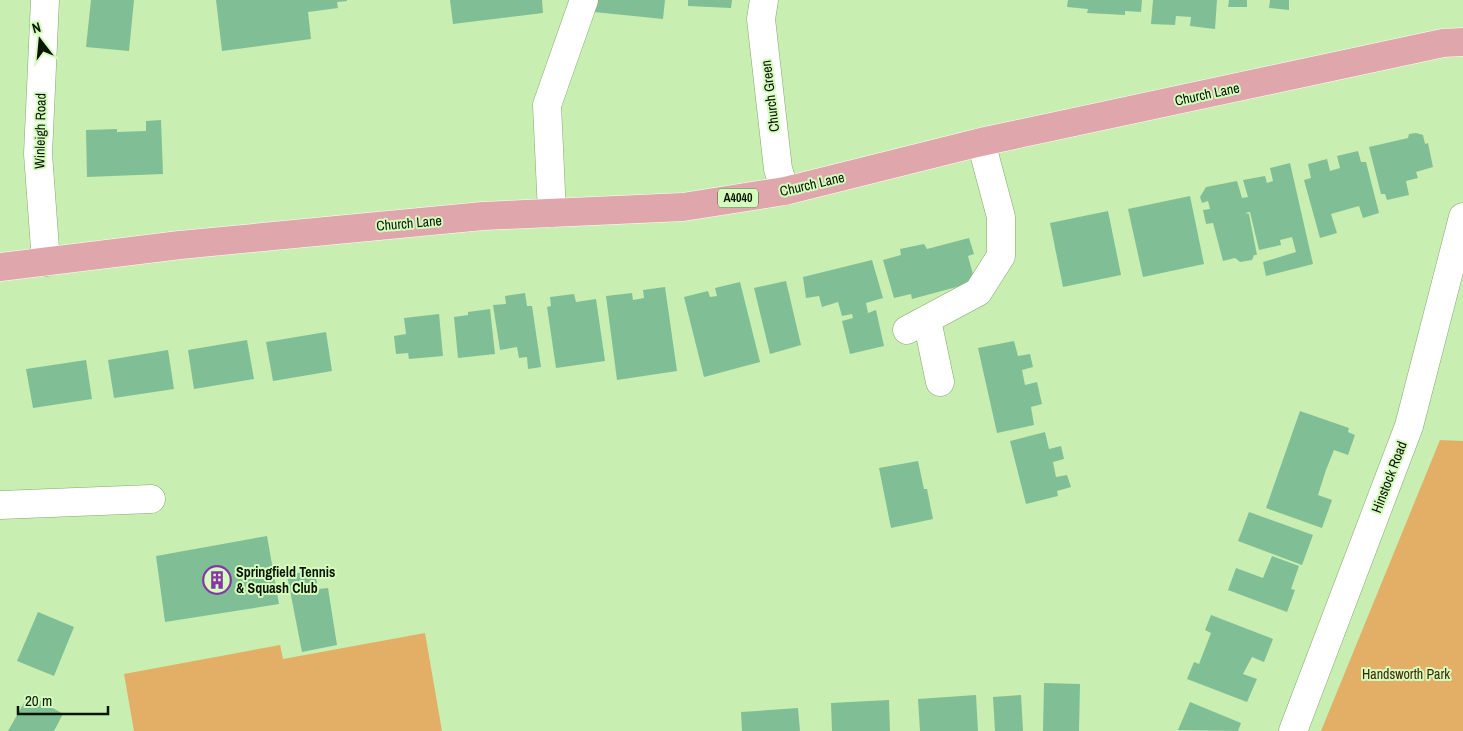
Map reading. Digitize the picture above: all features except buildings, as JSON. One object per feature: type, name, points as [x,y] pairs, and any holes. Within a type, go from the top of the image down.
[{"type":"main road","name":"Church Lane","points":[[0,268],[180,245],[483,216],[683,207],[785,191],[981,142],[1443,43],[1463,42]]},
{"type":"street","name":"Winleigh Road","points":[[44,0],[38,154],[46,262]]},
{"type":"street","points":[[552,213],[547,105],[584,0]]},
{"type":"street","name":"Church Green","points":[[764,0],[761,19],[778,169],[785,191]]},
{"type":"street","points":[[940,382],[917,325],[978,292],[1001,256],[1002,217],[981,142]]},
{"type":"street","name":"Hinstock Road","points":[[1293,731],[1408,426],[1463,217]]},
{"type":"street","points":[[0,505],[151,499]]},
{"type":"green space","name":"Handsworth Park","points":[[1440,440],[1463,441],[1463,731],[1321,731]]},
{"type":"green space","points":[[425,633],[442,731],[134,731],[124,674],[280,645],[283,659]]},
{"type":"place","name":"Springfield Tennis & Squash Club","points":[[217,580]]}]
